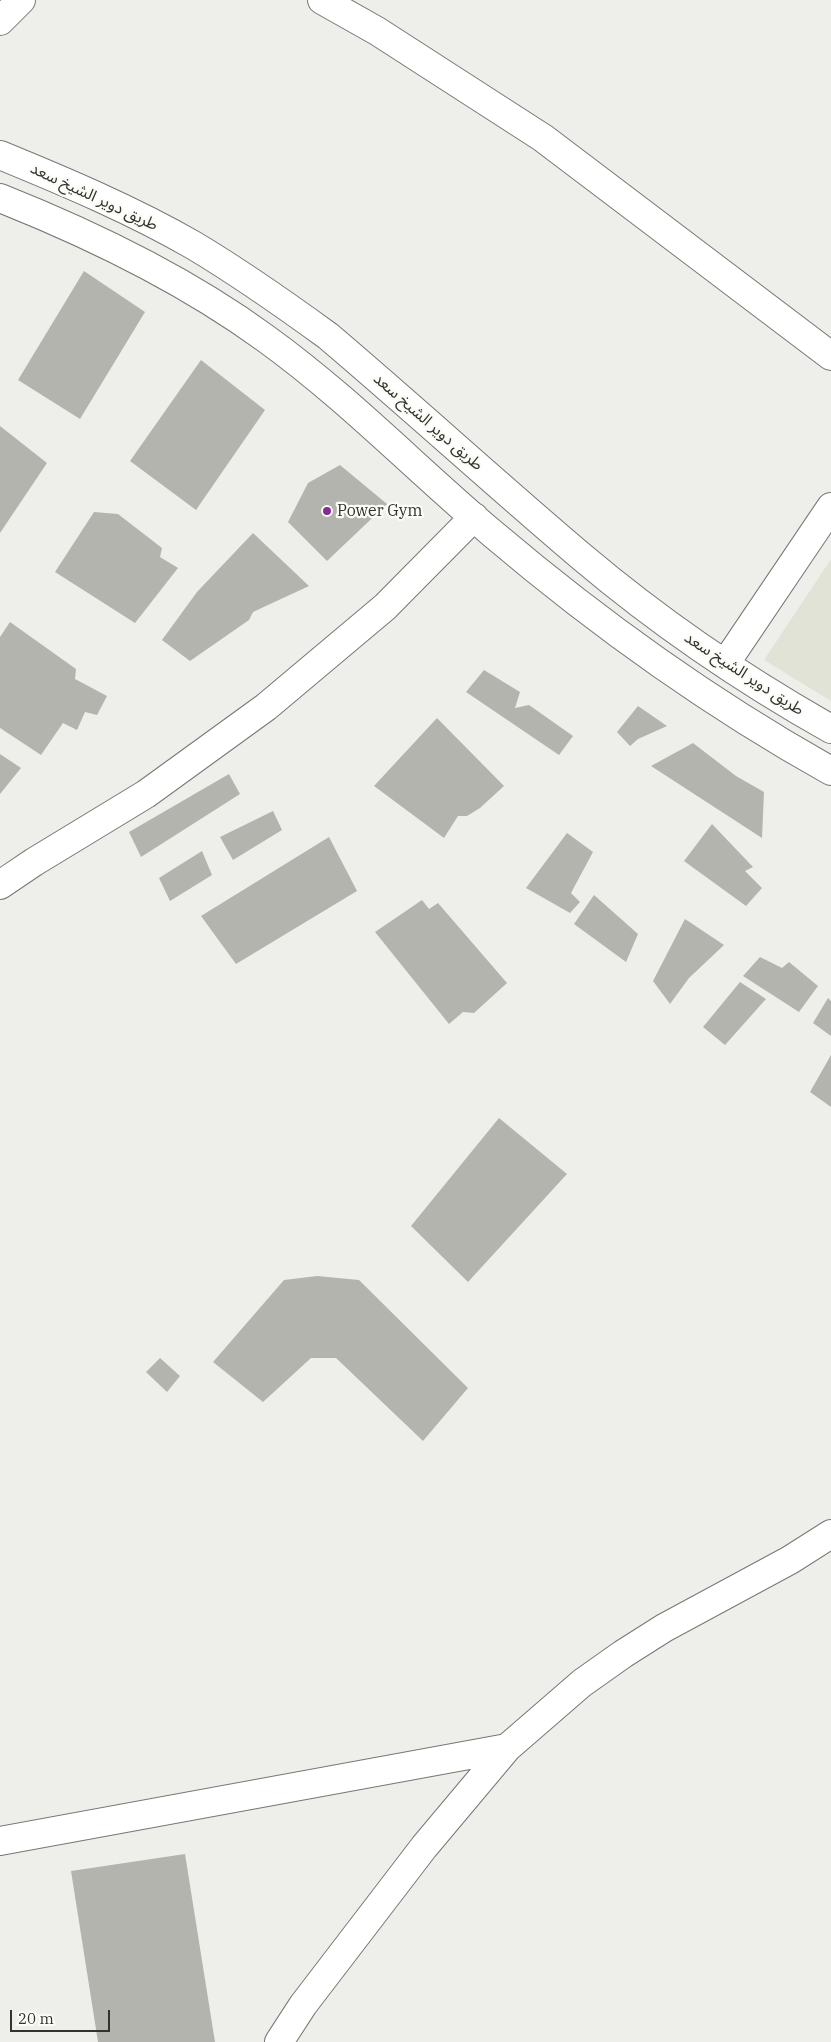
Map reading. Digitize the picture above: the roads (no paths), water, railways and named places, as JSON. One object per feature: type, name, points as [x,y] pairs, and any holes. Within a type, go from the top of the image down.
[{"type":"street","points":[[0,21],[21,0]]},
{"type":"street","points":[[322,0],[377,31],[542,138],[831,356]]},
{"type":"street","name":"طريق دوير الشيخ سعد","points":[[0,155],[143,219],[199,249],[284,304],[328,336],[583,558],[653,613],[725,664],[800,712],[831,729]]},
{"type":"street","points":[[0,198],[128,255],[220,307],[264,337],[346,402],[474,517],[580,605],[670,669],[777,741],[831,771]]},
{"type":"street","points":[[264,337],[284,304]]},
{"type":"street","points":[[725,664],[831,507]]},
{"type":"street","points":[[0,885],[34,862],[146,794],[266,707],[385,607],[474,517]]},
{"type":"street","points":[[279,2042],[303,2005],[418,1855],[507,1748],[559,1702],[623,1654],[664,1628],[790,1560],[831,1534]]},
{"type":"street","points":[[0,1841],[507,1748]]},
{"type":"place","name":"Power Gym","points":[[327,511]]}]
